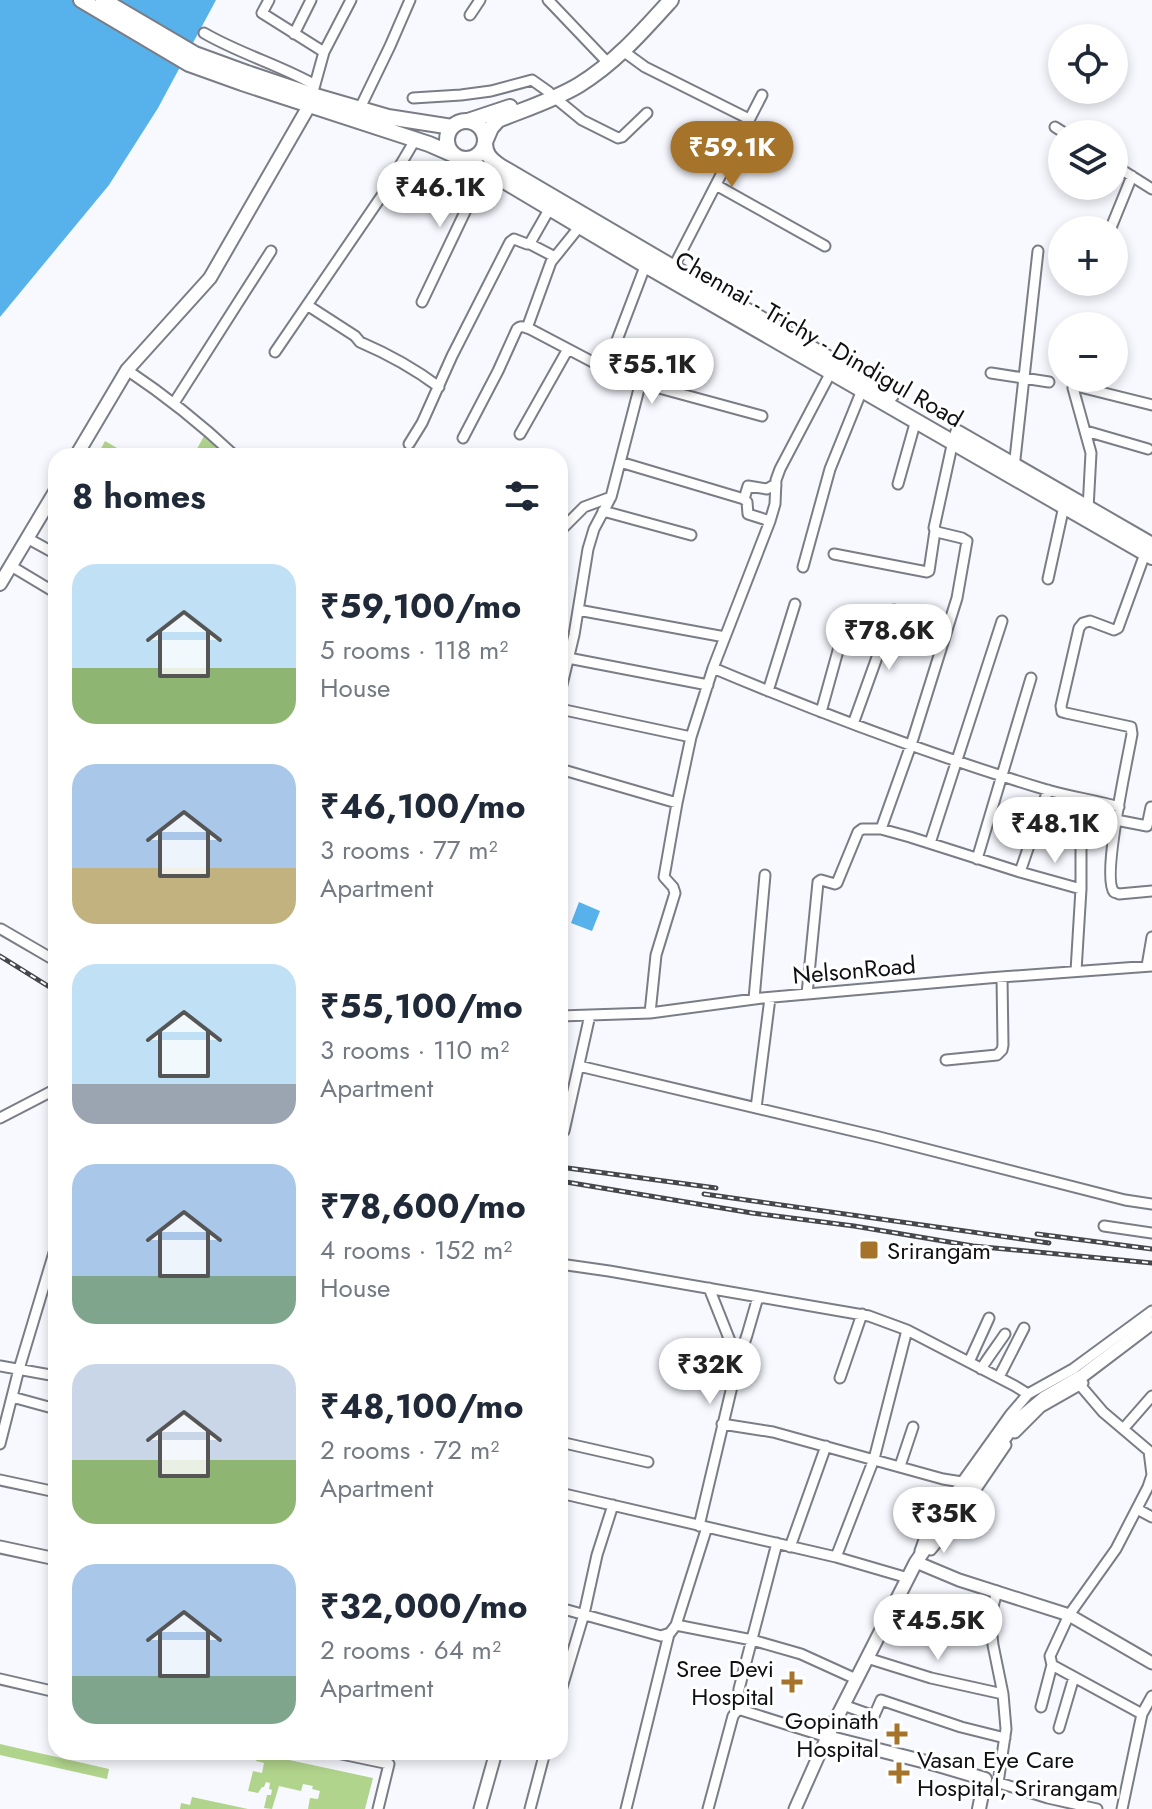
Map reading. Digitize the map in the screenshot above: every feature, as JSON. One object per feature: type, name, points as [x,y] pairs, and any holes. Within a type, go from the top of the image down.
[{"type":"main road","name":"Chennai - Trichy - Dindigul Road","points":[[81,0],[192,59],[388,117],[452,127],[468,121],[479,126],[485,136],[487,154],[500,166],[831,372],[953,441],[1014,470]]},
{"type":"main road","name":"Chennai - Trichy - Dindigul Road","points":[[103,0],[192,59]]},
{"type":"main road","points":[[608,62],[665,0]]},
{"type":"main road","points":[[452,127],[447,143],[458,156],[475,157],[498,120],[608,62],[623,51],[671,0]]},
{"type":"main road","points":[[468,121],[551,94]]},
{"type":"main road","name":"Chennai - Trichy - Dindigul Road","points":[[312,95],[458,156],[580,226],[648,260],[673,268],[1150,550]]},
{"type":"main road","points":[[81,448],[127,370],[210,278],[312,95]]},
{"type":"main road","points":[[0,584],[48,504]]},
{"type":"main road","points":[[979,1809],[985,1779],[827,1737],[916,1562],[1018,1420],[1044,1398],[1082,1376],[1152,1323]]},
{"type":"street","points":[[269,0],[262,13],[324,52]]},
{"type":"street","points":[[294,34],[311,0]]},
{"type":"street","points":[[312,95],[324,52],[351,0]]},
{"type":"street","points":[[360,108],[410,0]]},
{"type":"street","points":[[470,15],[480,0]]},
{"type":"street","points":[[548,0],[608,62]]},
{"type":"street","points":[[204,33],[227,46],[295,74],[312,95]]},
{"type":"street","points":[[623,51],[645,67],[749,119]]},
{"type":"street","points":[[413,98],[491,91],[531,80],[582,120],[618,138],[647,113]]},
{"type":"street","points":[[673,268],[762,95]]},
{"type":"street","points":[[275,352],[385,191],[415,140]]},
{"type":"street","points":[[422,302],[485,170]]},
{"type":"street","points":[[1128,174],[1152,189]]},
{"type":"street","points":[[1116,216],[1132,176]]},
{"type":"street","points":[[716,185],[825,246]]},
{"type":"street","points":[[530,244],[550,208]]},
{"type":"street","points":[[527,328],[555,257],[580,226]]},
{"type":"street","points":[[409,444],[510,241],[515,239],[530,244],[555,257]]},
{"type":"street","points":[[174,403],[271,251]]},
{"type":"street","points":[[1014,470],[1038,251]]},
{"type":"street","points":[[606,369],[648,260]]},
{"type":"street","points":[[307,305],[360,342],[402,363],[439,387]]},
{"type":"street","points":[[463,438],[517,329],[522,326],[612,374],[762,416]]},
{"type":"street","points":[[520,434],[568,349]]},
{"type":"street","points":[[127,370],[174,403],[226,448]]},
{"type":"street","points":[[650,1013],[654,961],[675,893],[664,877],[691,737],[713,668],[770,521],[780,469],[831,372]]},
{"type":"street","points":[[991,373],[1048,382]]},
{"type":"street","points":[[637,382],[640,388],[611,497],[594,529],[588,549],[568,658],[708,685]]},
{"type":"street","points":[[1048,579],[1092,459],[1073,389],[1075,386],[1152,405]]},
{"type":"street","points":[[803,567],[830,469],[862,390]]},
{"type":"street","points":[[898,484],[916,420]]},
{"type":"street","points":[[1086,431],[1148,449]]},
{"type":"street","points":[[834,554],[927,572],[953,441]]},
{"type":"street","points":[[620,462],[744,499],[748,514],[770,521]]},
{"type":"street","points":[[744,499],[748,486],[767,489],[776,486]]},
{"type":"street","points":[[568,523],[584,507],[611,497]]},
{"type":"street","points":[[603,511],[691,535]]},
{"type":"street","points":[[881,829],[957,598],[967,541],[935,531]]},
{"type":"street","points":[[27,538],[48,550]]},
{"type":"street","points":[[1150,550],[1117,629],[1090,621],[1079,628],[1061,706],[1062,712],[1131,727],[1112,843],[1112,889],[1119,894],[1152,891]]},
{"type":"street","points":[[11,566],[48,588]]},
{"type":"street","points":[[768,691],[795,604]]},
{"type":"street","points":[[578,610],[725,637]]},
{"type":"street","points":[[853,724],[894,610]]},
{"type":"street","points":[[930,843],[1002,621]]},
{"type":"street","points":[[821,712],[844,629]]},
{"type":"street","points":[[713,668],[821,712],[956,761],[1048,790],[1119,807]]},
{"type":"street","points":[[977,859],[1031,678]]},
{"type":"street","points":[[568,711],[691,737]]},
{"type":"street","points":[[568,771],[677,803]]},
{"type":"street","points":[[1020,872],[1048,790]]},
{"type":"street","points":[[1116,820],[1147,826],[1151,807]]},
{"type":"street","points":[[1037,824],[1077,835],[1080,839],[1081,889],[1076,971]]},
{"type":"street","points":[[807,994],[818,882],[837,883],[862,829],[881,829],[1081,889]]},
{"type":"street","points":[[754,999],[765,875]]},
{"type":"street","points":[[1,929],[48,956]]},
{"type":"street","points":[[1150,966],[1152,937]]},
{"type":"street","name":"NelsonRoad","points":[[568,1013],[650,1013],[807,994],[1150,966]]},
{"type":"street","points":[[946,1060],[997,1055],[1002,1050],[1002,977]]},
{"type":"street","points":[[756,1108],[770,998]]},
{"type":"street","points":[[568,1114],[590,1015]]},
{"type":"street","points":[[579,1066],[879,1137],[1125,1200],[1152,1204]]},
{"type":"street","points":[[0,1118],[48,1093]]},
{"type":"street","points":[[1104,1226],[1152,1233]]},
{"type":"street","points":[[568,1265],[862,1314],[907,1330],[1028,1394]]},
{"type":"street","points":[[0,1444],[48,1273]]},
{"type":"street","points":[[709,1288],[738,1361]]},
{"type":"street","points":[[626,1809],[669,1634],[676,1625],[703,1526],[722,1424],[758,1297]]},
{"type":"street","points":[[916,1562],[925,1537],[1028,1394],[1073,1369],[1152,1311]]},
{"type":"street","points":[[840,1378],[862,1314]]},
{"type":"street","points":[[969,1362],[989,1318]]},
{"type":"street","points":[[999,1377],[1024,1328]]},
{"type":"street","points":[[836,1557],[874,1459],[907,1330]]},
{"type":"street","points":[[916,1562],[931,1550],[953,1523],[1018,1428],[1041,1407],[1080,1385],[1152,1330]]},
{"type":"street","points":[[981,1369],[1005,1334]]},
{"type":"street","points":[[0,1366],[48,1374]]},
{"type":"street","points":[[1041,1707],[1052,1665],[1050,1656],[1069,1615],[1116,1549],[1150,1481],[1151,1451],[1103,1412],[1080,1385]]},
{"type":"street","points":[[1124,1428],[1152,1396]]},
{"type":"street","points":[[12,1397],[48,1407]]},
{"type":"street","points":[[722,1424],[773,1432],[962,1482]]},
{"type":"street","points":[[900,1466],[913,1427]]},
{"type":"street","points":[[568,1444],[648,1462]]},
{"type":"street","points":[[790,1547],[826,1446]]},
{"type":"street","points":[[0,1480],[48,1490]]},
{"type":"street","points":[[568,1495],[836,1557],[908,1578]]},
{"type":"street","points":[[568,1656],[584,1614],[597,1555],[613,1505]]},
{"type":"street","points":[[1137,1509],[1152,1517]]},
{"type":"street","points":[[708,1809],[733,1716],[737,1711],[739,1689],[777,1543]]},
{"type":"street","points":[[0,1547],[48,1557]]},
{"type":"street","points":[[916,1562],[959,1580],[1069,1615],[1151,1659]]},
{"type":"street","points":[[994,1590],[990,1623],[1006,1729],[998,1783]]},
{"type":"street","points":[[568,1610],[661,1636],[669,1634]]},
{"type":"street","points":[[676,1625],[752,1640],[801,1654],[856,1679]]},
{"type":"street","points":[[867,1658],[931,1678],[1003,1694]]},
{"type":"street","points":[[1052,1665],[1142,1714]]},
{"type":"street","points":[[1059,1728],[1074,1677]]},
{"type":"street","points":[[0,1679],[48,1690]]},
{"type":"street","points":[[1122,1809],[1142,1714],[1152,1696]]},
{"type":"street","points":[[843,1705],[874,1716],[881,1700],[1005,1738]]},
{"type":"street","points":[[737,1711],[827,1737],[795,1809]]},
{"type":"street","points":[[370,1760],[389,1764],[378,1809]]},
{"type":"street","points":[[480,1809],[494,1760]]},
{"type":"street","points":[[530,1809],[543,1760]]},
{"type":"street","points":[[985,1779],[1097,1809]]},
{"type":"street","points":[[1046,1809],[1048,1798]]},
{"type":"green space","points":[[204,436],[217,448],[197,448]]},
{"type":"green space","points":[[105,441],[117,448],[101,448]]},
{"type":"green space","points":[[0,1744],[48,1755],[48,1760],[70,1760],[109,1769],[107,1779],[0,1755]]},
{"type":"green space","points":[[289,1760],[373,1778],[365,1809],[308,1809],[310,1798],[318,1799],[320,1791],[303,1784],[301,1791],[279,1786],[272,1809],[264,1808],[267,1795],[271,1795],[270,1783],[266,1782],[258,1793],[248,1791],[253,1771],[262,1773],[264,1763],[256,1761]]},
{"type":"green space","points":[[192,1797],[248,1809],[180,1809],[181,1803],[190,1805]]},
{"type":"water","points":[[0,0],[216,0],[158,108],[109,185],[0,317]]},
{"type":"water","points":[[579,902],[600,911],[592,931],[571,923]]},
{"type":"railway","points":[[0,956],[48,986]]},
{"type":"railway","points":[[568,1168],[716,1188]]},
{"type":"railway","points":[[568,1182],[973,1246],[1152,1263]]},
{"type":"railway","points":[[704,1194],[1049,1243]]},
{"type":"railway","points":[[1037,1234],[1152,1249]]},
{"type":"place","name":"Srirangam","points":[[869,1250]]},
{"type":"place","name":"Sree Devi Hospital","points":[[792,1682]]},
{"type":"place","name":"Gopinath Hospital","points":[[897,1734]]},
{"type":"place","name":"Vasan Eye Care Hospital, Srirangam","points":[[899,1773]]}]
